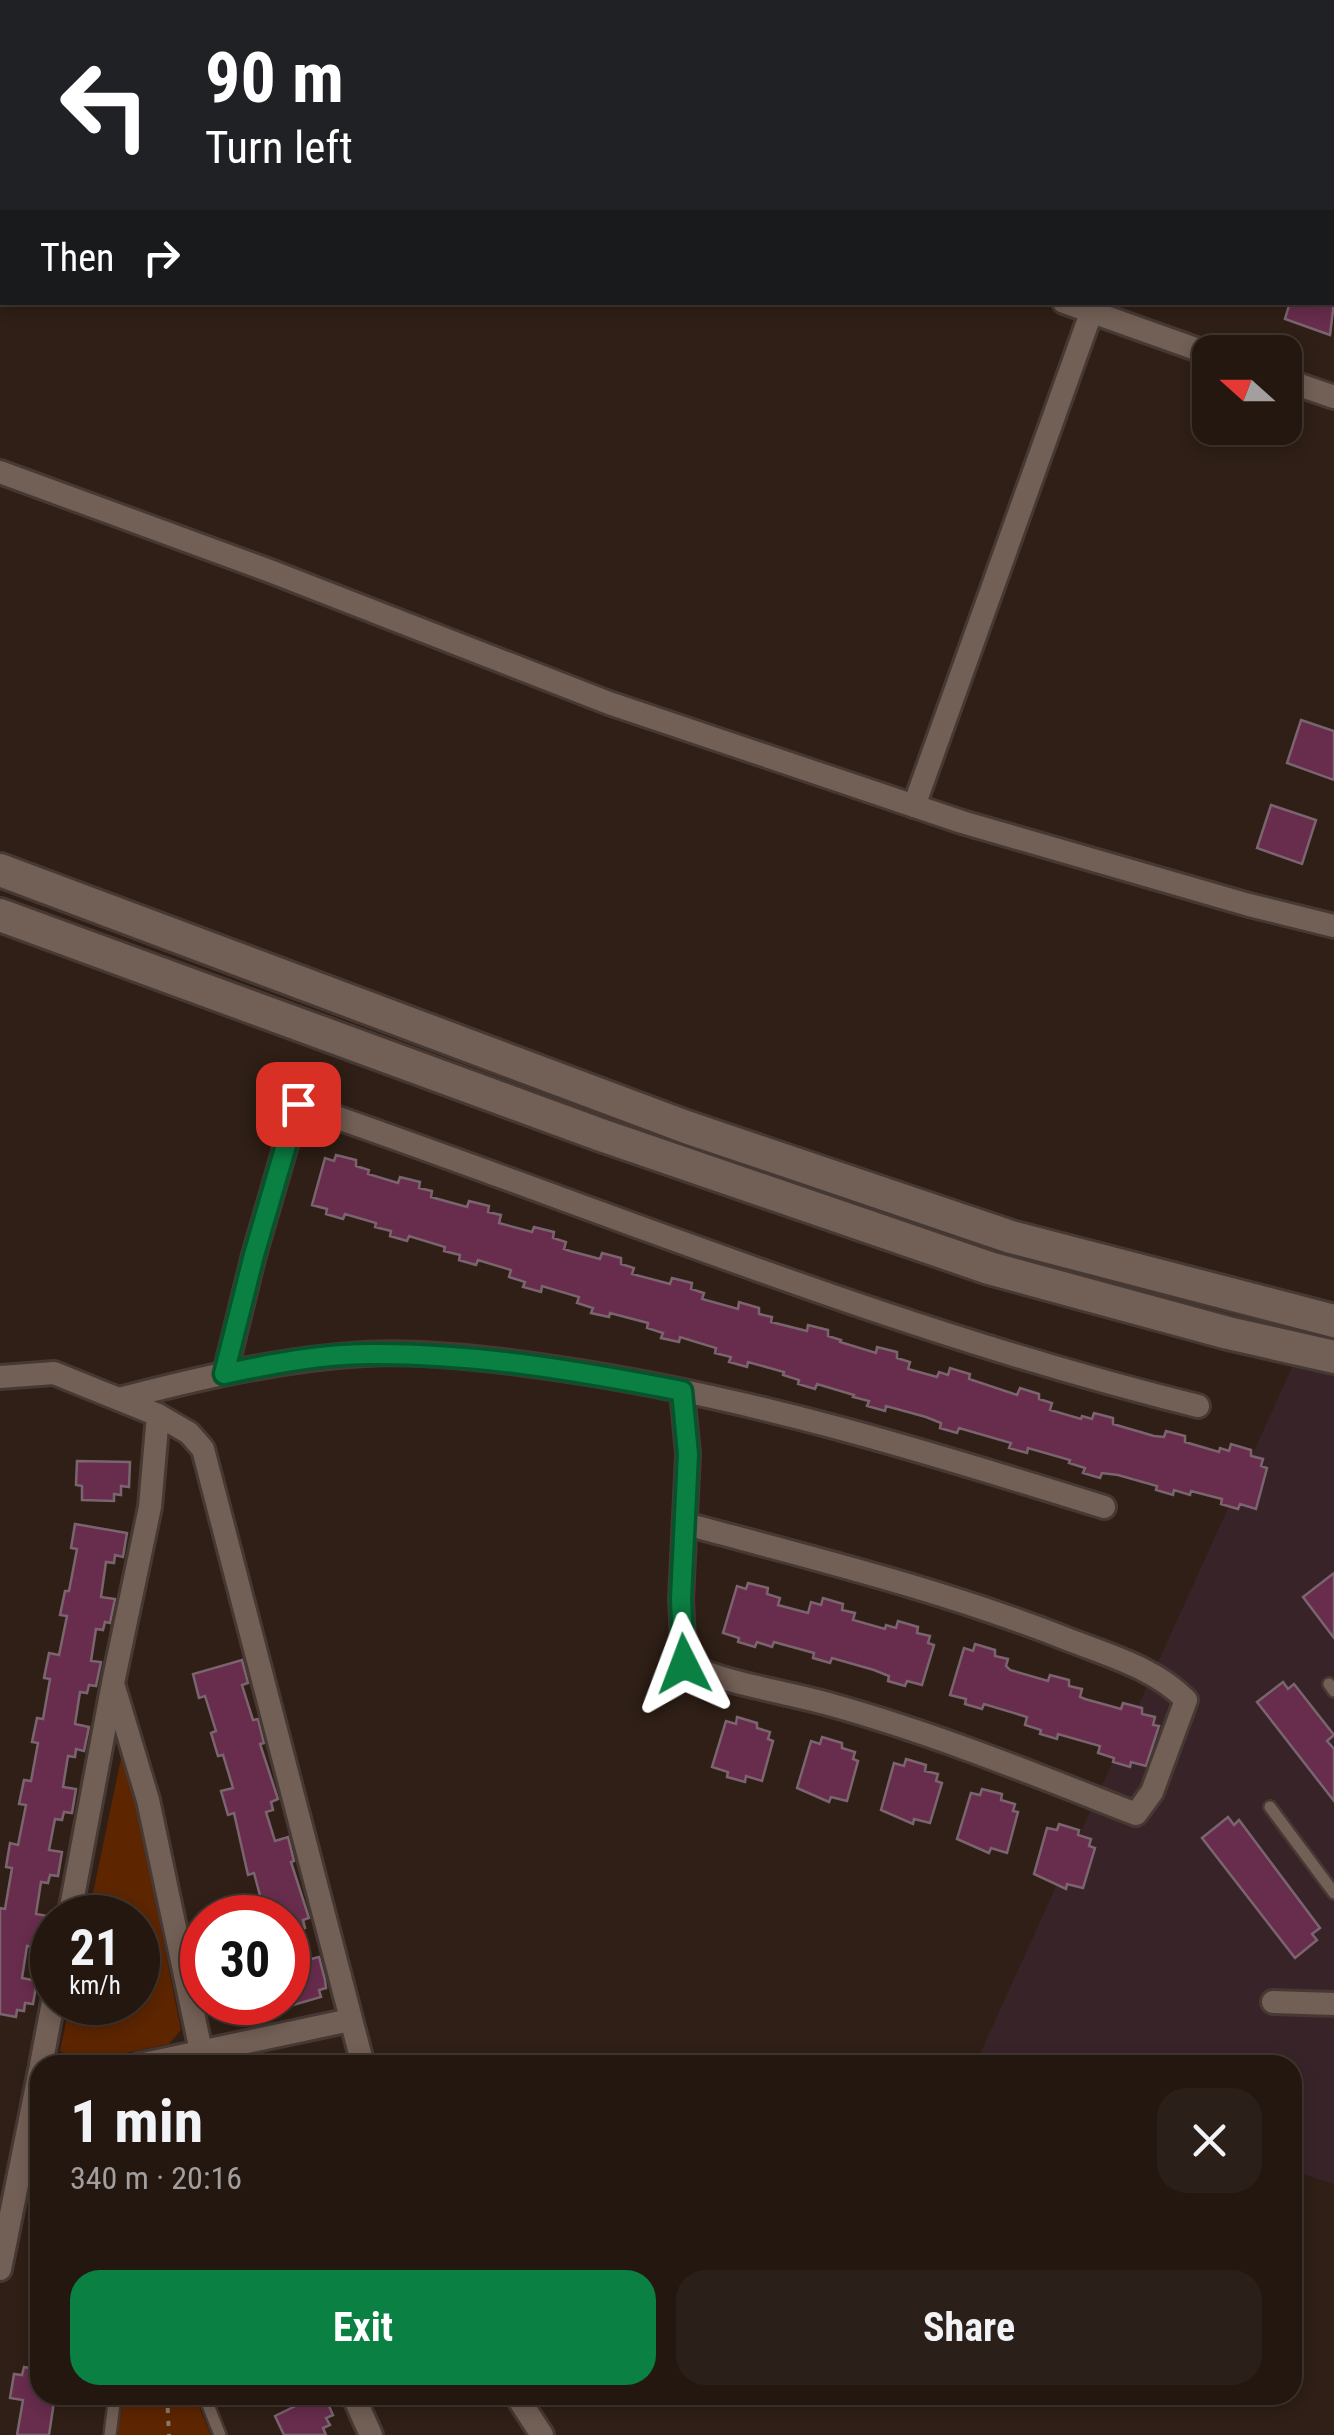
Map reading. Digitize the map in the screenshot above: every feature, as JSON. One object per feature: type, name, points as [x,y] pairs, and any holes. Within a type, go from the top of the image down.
[{"type":"street","points":[[914,806],[1093,307],[1192,347]]},
{"type":"street","points":[[1302,386],[1334,398]]},
{"type":"street","points":[[0,472],[270,571],[610,703],[914,806],[1249,906],[1334,926]]},
{"type":"street","points":[[0,870],[686,1126],[1012,1238],[1334,1320]]},
{"type":"street","points":[[0,915],[601,1135],[989,1268],[1228,1333],[1334,1357]]},
{"type":"street","points":[[224,1374],[298,1104],[862,1308],[997,1352],[1198,1406]]},
{"type":"street","points":[[119,1399],[266,1365],[367,1354],[503,1360],[682,1391],[915,1448],[1104,1507]]},
{"type":"street","points":[[0,1378],[54,1373],[158,1415],[189,1433],[203,1449],[360,2055]]},
{"type":"street","points":[[682,1391],[688,1454],[681,1599],[684,1664],[708,1675],[832,1705],[963,1746],[1136,1814],[1152,1792],[1186,1700],[1172,1686],[1120,1660],[994,1610],[686,1524]]},
{"type":"street","points":[[73,1895],[150,1506],[158,1415]]},
{"type":"street","points":[[113,1683],[148,1800],[203,2055]]},
{"type":"street","points":[[1273,2002],[1334,2004]]},
{"type":"street","points":[[216,2055],[350,2020]]},
{"type":"street","points":[[43,2055],[49,2025]]},
{"type":"street","points":[[0,2268],[30,2121]]},
{"type":"street","points":[[358,2405],[371,2435]]},
{"type":"street","points":[[522,2405],[542,2435]]},
{"type":"lane","points":[[1270,1807],[1334,1892]]},
{"type":"lane","points":[[110,2435],[114,2405]]},
{"type":"lane","points":[[208,2405],[220,2435]]},
{"type":"path","points":[[168,2405],[169,2435]]},
{"type":"shaded area","points":[[1334,1360],[1334,2184],[1302,2174],[1302,2055],[980,2055],[1294,1363]]},
{"type":"shaded area","points":[[124,1744],[154,1895],[93,1895]]},
{"type":"shaded area","points":[[160,1925],[181,2030],[169,2044],[116,2055],[68,2055],[60,2051],[65,2025],[160,2025]]},
{"type":"shaded area","points":[[122,2405],[198,2405],[211,2435],[117,2435]]},
{"type":"building","points":[[1289,305],[1334,305],[1330,335],[1285,319]]},
{"type":"building","points":[[1301,720],[1334,731],[1334,780],[1287,763]]},
{"type":"building","points":[[1271,805],[1316,820],[1302,864],[1257,848]]},
{"type":"building","points":[[336,1155],[356,1160],[356,1166],[369,1170],[368,1174],[398,1183],[400,1177],[420,1182],[419,1188],[432,1191],[431,1197],[467,1207],[469,1201],[489,1206],[488,1212],[501,1215],[499,1223],[532,1232],[534,1227],[554,1232],[553,1238],[566,1242],[564,1249],[600,1259],[602,1253],[621,1258],[621,1264],[634,1268],[632,1274],[670,1284],[672,1278],[692,1283],[691,1289],[704,1293],[702,1299],[738,1309],[739,1302],[759,1308],[759,1314],[772,1317],[771,1322],[807,1331],[808,1325],[828,1330],[828,1336],[840,1342],[876,1353],[877,1347],[897,1352],[897,1358],[910,1362],[908,1369],[937,1377],[939,1372],[948,1375],[950,1368],[970,1374],[969,1379],[1017,1395],[1020,1388],[1039,1394],[1039,1399],[1052,1403],[1050,1410],[1081,1419],[1092,1419],[1094,1413],[1113,1418],[1113,1424],[1154,1436],[1164,1437],[1166,1431],[1185,1436],[1185,1442],[1219,1452],[1220,1448],[1229,1451],[1231,1444],[1251,1450],[1251,1456],[1263,1459],[1261,1466],[1267,1468],[1256,1509],[1240,1504],[1238,1509],[1221,1504],[1222,1499],[1191,1491],[1190,1495],[1174,1490],[1173,1495],[1118,1475],[1102,1473],[1100,1478],[1083,1473],[1085,1468],[1069,1463],[1070,1460],[1028,1448],[1027,1453],[1009,1448],[1011,1443],[959,1428],[957,1433],[940,1428],[941,1423],[926,1417],[886,1406],[885,1411],[867,1406],[869,1401],[854,1395],[817,1384],[815,1389],[798,1384],[799,1380],[783,1375],[784,1372],[748,1362],[747,1367],[729,1362],[731,1357],[715,1353],[716,1348],[680,1337],[679,1342],[661,1338],[663,1333],[647,1328],[648,1323],[610,1313],[609,1317],[591,1313],[593,1308],[577,1303],[579,1297],[542,1286],[541,1292],[523,1287],[525,1282],[509,1277],[511,1270],[478,1260],[476,1265],[459,1260],[460,1255],[444,1251],[445,1247],[409,1236],[407,1241],[390,1236],[391,1231],[375,1227],[376,1223],[345,1214],[343,1219],[326,1214],[327,1209],[312,1205],[325,1158],[334,1161]]},
{"type":"building","points":[[77,1461],[130,1462],[129,1487],[121,1486],[121,1495],[114,1494],[114,1501],[82,1500],[82,1486],[76,1485]]},
{"type":"building","points":[[75,1524],[127,1533],[123,1557],[115,1555],[114,1563],[106,1562],[101,1597],[115,1599],[110,1623],[105,1622],[103,1630],[96,1629],[91,1661],[101,1662],[96,1686],[89,1685],[87,1693],[80,1692],[75,1724],[89,1727],[84,1751],[76,1749],[75,1757],[68,1756],[63,1787],[76,1789],[72,1813],[64,1812],[62,1820],[55,1819],[49,1850],[62,1852],[58,1876],[50,1875],[48,1883],[41,1882],[39,1895],[30,1895],[30,1946],[27,1946],[22,1978],[30,1980],[30,2004],[25,2003],[24,2011],[17,2010],[16,2017],[0,2014],[0,1908],[5,1909],[12,1868],[6,1867],[10,1843],[18,1845],[26,1805],[19,1804],[24,1780],[31,1781],[38,1743],[32,1742],[37,1718],[43,1719],[50,1679],[44,1678],[49,1653],[59,1655],[67,1616],[60,1615],[77,1549],[71,1548]]},
{"type":"building","points":[[1334,1573],[1334,1638],[1303,1597]]},
{"type":"building","points":[[748,1583],[768,1588],[767,1594],[780,1598],[778,1605],[808,1613],[811,1602],[821,1605],[823,1598],[843,1604],[842,1610],[855,1613],[853,1620],[885,1629],[886,1625],[896,1628],[898,1621],[918,1627],[917,1633],[930,1636],[928,1643],[934,1645],[922,1685],[907,1681],[905,1686],[888,1681],[889,1676],[874,1670],[832,1658],[830,1663],[813,1658],[814,1653],[774,1642],[772,1647],[757,1642],[755,1647],[738,1642],[739,1638],[723,1633],[737,1586],[746,1589]]},
{"type":"building","points":[[975,1644],[1008,1659],[1006,1666],[1010,1670],[1048,1681],[1050,1675],[1069,1680],[1069,1686],[1082,1689],[1080,1697],[1121,1709],[1123,1703],[1142,1708],[1142,1714],[1155,1717],[1153,1725],[1159,1726],[1146,1766],[1113,1762],[1114,1758],[1098,1753],[1100,1746],[1058,1734],[1057,1739],[1040,1734],[1041,1730],[1025,1725],[1027,1717],[984,1704],[982,1709],[950,1695],[964,1648],[973,1651]]},
{"type":"building","points":[[242,1660],[248,1683],[242,1685],[253,1720],[258,1719],[264,1743],[260,1744],[278,1799],[271,1802],[273,1810],[266,1812],[275,1841],[288,1837],[302,1895],[260,1895],[254,1873],[248,1875],[234,1813],[228,1815],[221,1791],[233,1788],[211,1733],[216,1731],[205,1696],[199,1698],[193,1674]]},
{"type":"building","points":[[1283,1682],[1288,1689],[1294,1684],[1334,1735],[1327,1741],[1334,1749],[1334,1801],[1257,1702]]},
{"type":"building","points":[[737,1717],[770,1732],[768,1739],[773,1741],[762,1781],[746,1776],[745,1782],[727,1777],[728,1772],[712,1767],[726,1721],[736,1724]]},
{"type":"building","points":[[822,1737],[855,1752],[853,1759],[858,1761],[847,1801],[831,1797],[829,1802],[797,1788],[811,1741],[820,1744]]},
{"type":"building","points":[[906,1759],[926,1765],[925,1771],[938,1774],[936,1781],[942,1783],[930,1823],[914,1819],[913,1824],[881,1810],[894,1763],[904,1766]]},
{"type":"building","points":[[982,1789],[1002,1794],[1001,1800],[1015,1804],[1013,1811],[1018,1812],[1007,1853],[991,1848],[989,1853],[957,1839],[971,1793],[980,1795]]},
{"type":"building","points":[[1228,1817],[1234,1825],[1239,1820],[1320,1928],[1312,1934],[1317,1940],[1295,1958],[1202,1838]]},
{"type":"building","points":[[1059,1824],[1079,1830],[1078,1835],[1091,1839],[1089,1846],[1095,1848],[1083,1888],[1067,1884],[1066,1889],[1034,1874],[1047,1828],[1057,1830]]},
{"type":"building","points":[[319,1957],[326,1988],[319,1990],[321,1997],[310,2000],[310,1959]]},
{"type":"building","points":[[24,2367],[30,2368],[30,2405],[54,2405],[49,2435],[17,2435],[23,2400],[10,2398],[14,2374],[22,2375]]},
{"type":"building","points":[[298,2405],[328,2405],[333,2415],[326,2418],[330,2425],[323,2428],[326,2435],[284,2435],[275,2416]]},
{"type":"route","points":[[298,1104],[224,1374],[266,1365],[367,1354],[503,1360],[682,1391],[688,1454],[681,1599],[684,1664]]}]
